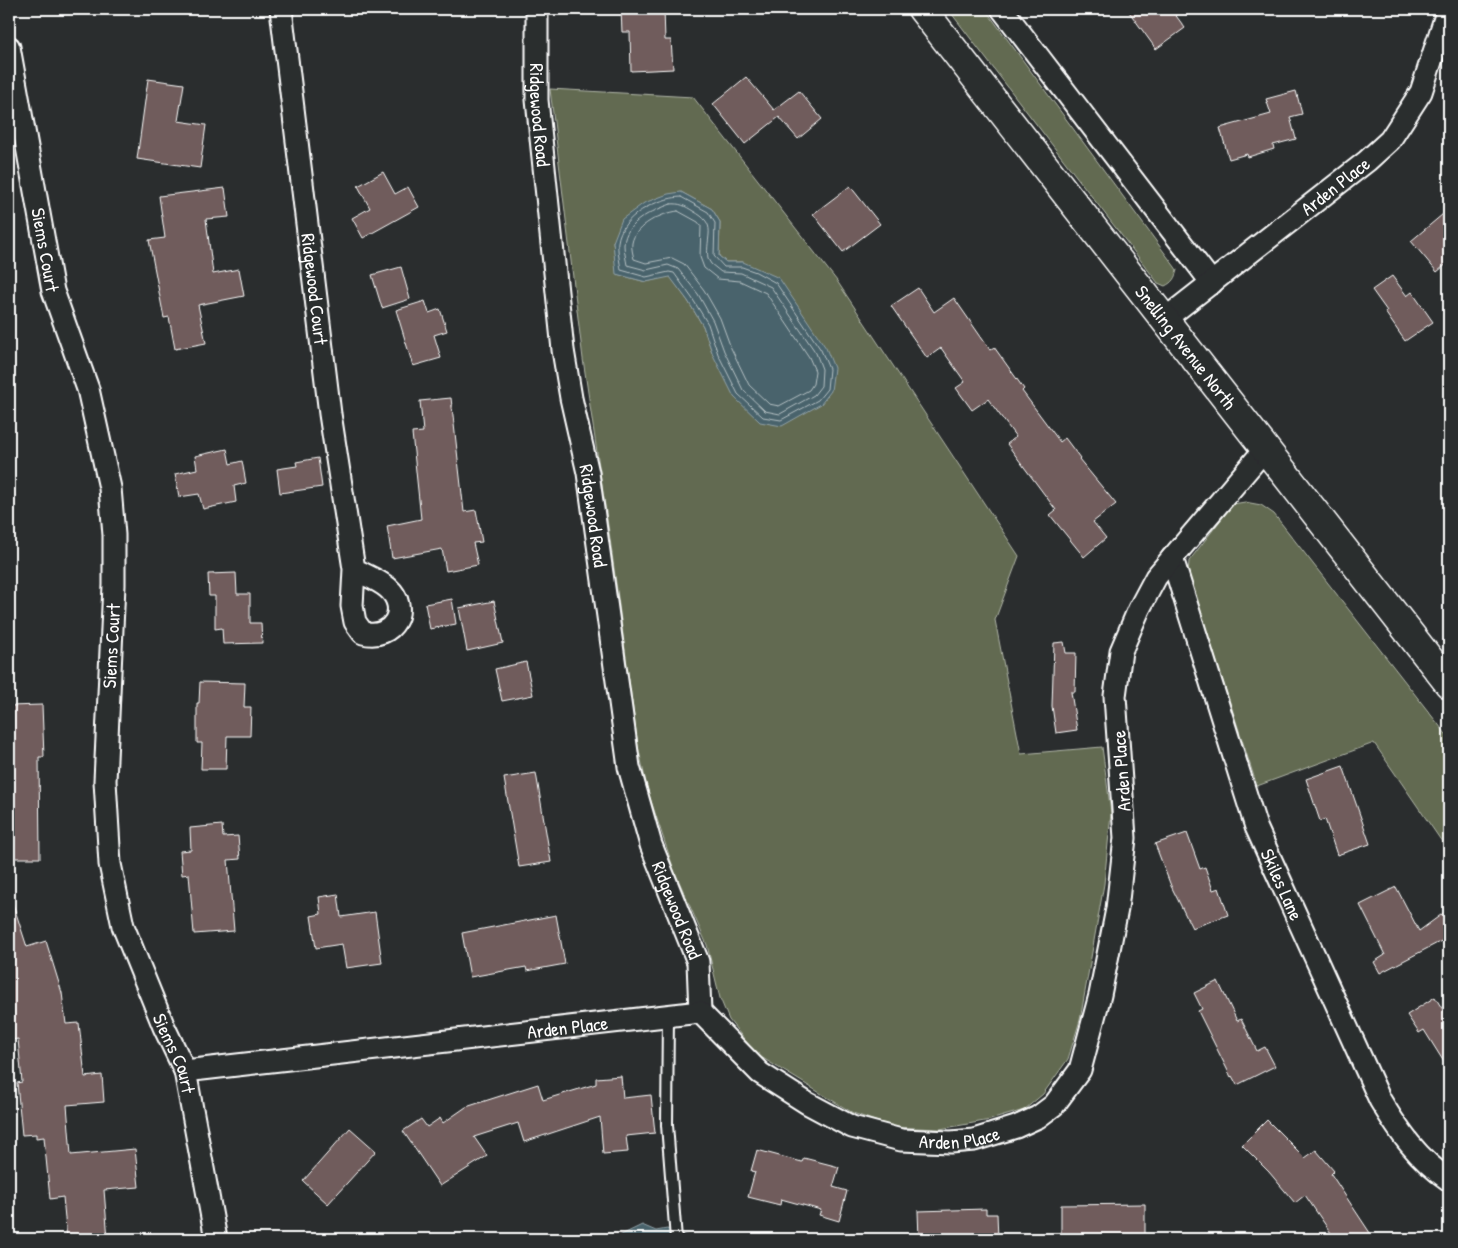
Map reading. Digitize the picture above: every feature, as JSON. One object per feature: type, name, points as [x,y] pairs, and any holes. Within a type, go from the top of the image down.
[{"type":"street","name":"Ridgewood Court","points":[[281,9],[330,414],[354,569]]},
{"type":"street","name":"Ridgewood Road","points":[[536,9],[537,100],[563,350],[571,398],[588,474],[629,767],[651,845],[698,962],[700,1012]]},
{"type":"street","name":"Snelling Avenue North","points":[[922,9],[1449,684]]},
{"type":"street","points":[[1002,9],[1212,283]]},
{"type":"street","name":"Arden Place","points":[[1165,319],[1367,161],[1390,140],[1421,92],[1448,9]]},
{"type":"street","name":"Siems Court","points":[[9,47],[53,291],[88,389],[110,488],[114,535],[114,585],[105,781],[110,864],[123,926],[164,1027],[185,1071],[216,1239]]},
{"type":"street","name":"Arden Place","points":[[185,1071],[700,1012],[760,1073],[807,1102],[852,1126],[902,1140],[951,1142],[974,1140],[1016,1127],[1038,1116],[1054,1106],[1080,1070],[1100,995],[1117,909],[1125,838],[1115,696],[1121,651],[1156,577],[1265,449]]},
{"type":"street","name":"Skiles Lane","points":[[1172,558],[1256,826],[1380,1100],[1397,1129],[1414,1151],[1434,1170],[1449,1180]]},
{"type":"lane","points":[[668,1016],[668,1125],[675,1234]]},
{"type":"green space","points":[[948,9],[985,9],[1175,267],[1177,270],[1170,283],[1165,286],[1158,283]]},
{"type":"green space","points":[[550,89],[693,97],[837,281],[1019,556],[995,620],[1021,754],[1102,747],[1111,813],[1104,884],[1080,1020],[1068,1059],[1043,1094],[1024,1110],[990,1120],[940,1129],[892,1127],[853,1113],[756,1054],[729,1020],[720,998],[707,945],[674,870],[648,792],[638,746],[583,359]],"holes":[[[681,192],[712,209],[720,222],[719,256],[726,262],[743,262],[713,355],[703,326],[670,276],[646,282],[617,274],[613,241]]]},
{"type":"green space","points":[[1245,502],[1261,505],[1274,514],[1449,738],[1449,852],[1374,743],[1257,786],[1188,573],[1189,561],[1233,504]]},
{"type":"water","points":[[681,192],[712,209],[720,222],[719,256],[726,262],[743,262],[779,278],[826,348],[834,368],[831,391],[821,404],[782,426],[760,422],[734,397],[713,355],[703,326],[688,301],[670,277],[646,282],[616,274],[613,242],[622,219],[644,203],[668,194]]},
{"type":"water","points":[[642,1225],[656,1231],[667,1229],[695,1239],[613,1239]]},
{"type":"building","points":[[621,9],[664,9],[665,40],[671,40],[673,69],[631,71],[630,32],[622,32]]},
{"type":"building","points":[[1127,9],[1171,9],[1185,28],[1156,49]]},
{"type":"building","points":[[746,77],[774,110],[799,91],[822,119],[798,139],[779,117],[745,144],[713,104]]},
{"type":"building","points":[[148,79],[184,84],[178,121],[206,125],[200,168],[137,159]]},
{"type":"building","points":[[1296,91],[1302,114],[1290,117],[1296,139],[1273,145],[1274,149],[1248,157],[1247,154],[1229,159],[1220,128],[1271,114],[1266,99]]},
{"type":"building","points":[[383,172],[395,194],[408,187],[419,207],[363,238],[352,218],[370,208],[358,186]]},
{"type":"building","points":[[850,186],[880,224],[843,252],[813,214]]},
{"type":"building","points":[[225,188],[229,217],[206,219],[213,274],[239,269],[244,296],[198,305],[206,343],[175,349],[169,317],[164,318],[149,240],[165,238],[159,196]]},
{"type":"building","points":[[1449,209],[1449,262],[1437,272],[1411,241]]},
{"type":"building","points":[[401,267],[410,299],[382,308],[372,275]]},
{"type":"building","points":[[1392,276],[1407,296],[1412,292],[1433,322],[1405,341],[1372,290]]},
{"type":"building","points":[[918,288],[934,312],[954,298],[990,350],[994,347],[1024,389],[1022,391],[1060,442],[1065,438],[1079,459],[1116,504],[1093,522],[1106,538],[1084,557],[1050,515],[1056,510],[1007,444],[1016,437],[988,399],[972,410],[956,388],[965,382],[941,348],[927,358],[891,306]]},
{"type":"building","points":[[425,301],[429,313],[440,309],[447,331],[434,335],[441,358],[413,366],[396,310]]},
{"type":"building","points":[[451,398],[464,512],[476,510],[482,542],[473,543],[478,565],[446,571],[442,549],[392,558],[387,526],[421,519],[412,433],[423,432],[420,401]]},
{"type":"building","points":[[227,449],[230,464],[242,461],[246,483],[234,486],[236,502],[203,509],[199,494],[179,497],[175,474],[197,469],[195,456]]},
{"type":"building","points":[[318,458],[322,487],[280,493],[277,469],[297,466],[296,462]]},
{"type":"building","points":[[236,573],[237,594],[250,594],[250,623],[261,623],[262,643],[223,644],[222,628],[215,629],[215,596],[209,596],[208,574]]},
{"type":"building","points":[[452,599],[456,624],[430,629],[425,604]]},
{"type":"building","points":[[494,601],[503,643],[467,651],[459,608]]},
{"type":"building","points":[[1064,642],[1066,653],[1076,653],[1075,692],[1071,692],[1077,730],[1056,733],[1052,706],[1054,643]]},
{"type":"building","points":[[526,662],[533,695],[502,701],[495,669]]},
{"type":"building","points":[[200,682],[245,683],[244,707],[251,707],[250,736],[227,736],[226,769],[201,769],[202,743],[197,743],[197,703],[199,703]]},
{"type":"building","points":[[42,705],[44,757],[39,757],[40,858],[9,858],[9,829],[12,829],[9,706]]},
{"type":"building","points":[[1343,766],[1370,844],[1337,855],[1325,819],[1320,821],[1306,779]]},
{"type":"building","points":[[536,773],[551,862],[519,867],[504,778]]},
{"type":"building","points":[[222,825],[223,837],[238,836],[240,859],[228,860],[234,931],[194,934],[189,874],[182,875],[180,851],[191,850],[190,828]]},
{"type":"building","points":[[1187,833],[1200,869],[1205,867],[1213,890],[1219,888],[1228,915],[1192,928],[1171,886],[1155,844]]},
{"type":"building","points":[[1396,887],[1419,931],[1449,909],[1449,937],[1380,973],[1374,962],[1385,955],[1360,905]]},
{"type":"building","points":[[338,894],[341,917],[375,912],[382,963],[346,968],[342,944],[316,948],[311,916],[321,914],[319,897]]},
{"type":"building","points":[[13,904],[27,947],[46,941],[62,993],[66,1024],[79,1023],[85,1077],[102,1075],[104,1102],[67,1105],[71,1155],[135,1149],[139,1187],[104,1190],[108,1239],[67,1239],[63,1197],[50,1199],[44,1137],[36,1138],[36,1134],[22,1135],[17,1083],[22,1082],[18,1039],[11,1040],[9,1015],[9,905]]},
{"type":"building","points":[[556,915],[565,964],[527,971],[526,967],[470,977],[462,933]]},
{"type":"building","points":[[1218,981],[1237,1021],[1241,1019],[1257,1051],[1265,1047],[1275,1066],[1237,1085],[1231,1077],[1198,1011],[1202,1009],[1194,993]]},
{"type":"building","points":[[1435,997],[1449,1020],[1449,1070],[1424,1030],[1419,1033],[1407,1015]]},
{"type":"building","points":[[621,1076],[623,1098],[651,1095],[655,1133],[626,1136],[628,1152],[603,1154],[600,1117],[524,1142],[518,1123],[474,1137],[487,1156],[440,1186],[403,1131],[421,1119],[427,1127],[440,1118],[443,1123],[466,1107],[538,1084],[543,1100],[596,1084],[596,1078]]},
{"type":"building","points":[[1267,1120],[1305,1158],[1316,1150],[1334,1171],[1331,1174],[1374,1239],[1335,1239],[1305,1195],[1295,1203],[1269,1172],[1242,1145]]},
{"type":"building","points":[[350,1128],[376,1151],[328,1204],[303,1181]]},
{"type":"building","points":[[757,1150],[802,1162],[804,1158],[839,1167],[833,1187],[847,1191],[839,1221],[819,1215],[821,1210],[781,1199],[780,1205],[748,1197],[755,1172],[751,1171]]},
{"type":"building","points":[[1145,1204],[1145,1239],[1105,1239],[1105,1236],[1061,1236],[1061,1205]]},
{"type":"building","points":[[986,1209],[986,1214],[997,1214],[998,1239],[919,1239],[918,1211]]}]
